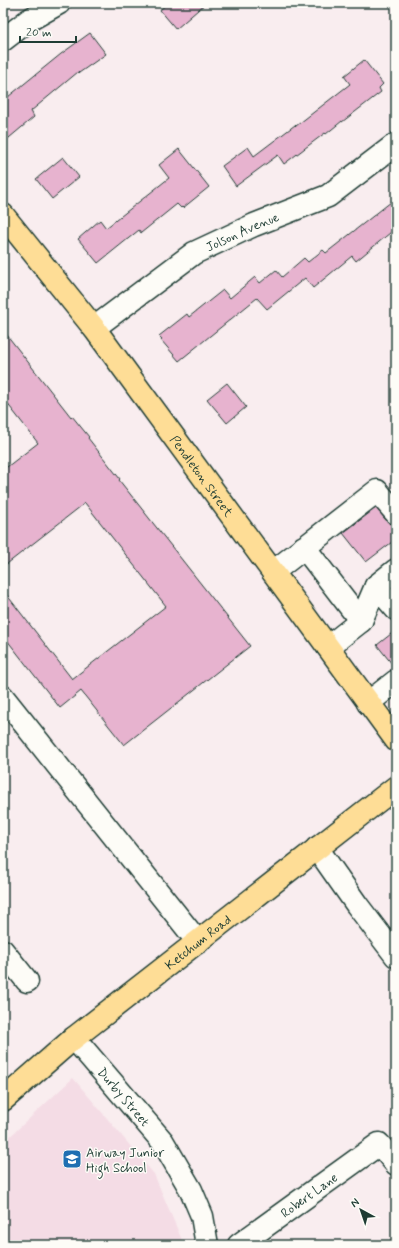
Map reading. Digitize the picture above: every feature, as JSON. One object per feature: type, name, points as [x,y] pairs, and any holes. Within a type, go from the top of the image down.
[{"type":"main road","name":"Pendleton Street","points":[[3,215],[94,328],[396,740]]},
{"type":"main road","name":"Ketchum Road","points":[[3,1100],[74,1038],[396,787]]},
{"type":"street","points":[[3,40],[29,20],[59,3]]},
{"type":"street","name":"Jolson Avenue","points":[[94,328],[194,253],[254,225],[328,196],[396,144]]},
{"type":"street","points":[[273,572],[377,490],[396,513]]},
{"type":"street","points":[[304,548],[361,621]]},
{"type":"street","points":[[328,647],[361,621],[376,586],[396,570]]},
{"type":"street","points":[[376,586],[396,609]]},
{"type":"street","points":[[368,703],[396,681]]},
{"type":"street","points":[[3,697],[198,942]]},
{"type":"street","points":[[317,848],[396,956]]},
{"type":"street","points":[[3,950],[27,981]]},
{"type":"street","name":"Durby Street","points":[[74,1038],[162,1142],[191,1190],[202,1216],[207,1245]]},
{"type":"street","name":"Robert Lane","points":[[239,1245],[379,1144],[396,1164]]},
{"type":"shaded area","name":"Airway Junior High School","points":[[73,1078],[154,1174],[184,1245],[3,1245],[3,1143]]},
{"type":"building","points":[[168,3],[206,3],[176,29],[160,10]]},
{"type":"building","points":[[90,33],[106,54],[79,73],[78,72],[31,111],[34,117],[3,143],[3,101],[61,54]]},
{"type":"building","points":[[364,60],[383,84],[379,88],[381,92],[284,164],[278,155],[236,186],[222,166],[248,147],[254,156],[295,125],[296,126],[350,84],[344,76]]},
{"type":"building","points":[[179,149],[209,187],[183,208],[177,204],[141,233],[139,230],[98,263],[78,239],[100,220],[106,228],[169,178],[159,165]]},
{"type":"building","points":[[63,157],[79,177],[52,199],[36,179]]},
{"type":"building","points":[[396,198],[396,228],[356,261],[352,256],[313,288],[305,278],[267,309],[257,298],[179,361],[161,340],[162,339],[159,336],[187,314],[189,317],[223,290],[230,298],[255,277],[260,283],[276,270],[282,277],[304,258],[308,262],[323,250],[326,253]]},
{"type":"building","points":[[3,330],[71,417],[72,416],[89,437],[88,438],[120,479],[119,480],[250,646],[124,745],[81,691],[60,708],[3,635],[3,590],[72,679],[166,606],[85,503],[3,567],[3,470],[38,443],[3,398]]},
{"type":"building","points":[[227,383],[246,407],[227,423],[207,399]]},
{"type":"building","points":[[376,508],[396,529],[396,539],[366,562],[343,533]]},
{"type":"building","points":[[396,630],[396,669],[377,645]]},
{"type":"place","name":"Airway Junior High School","points":[[72,1159]]}]
